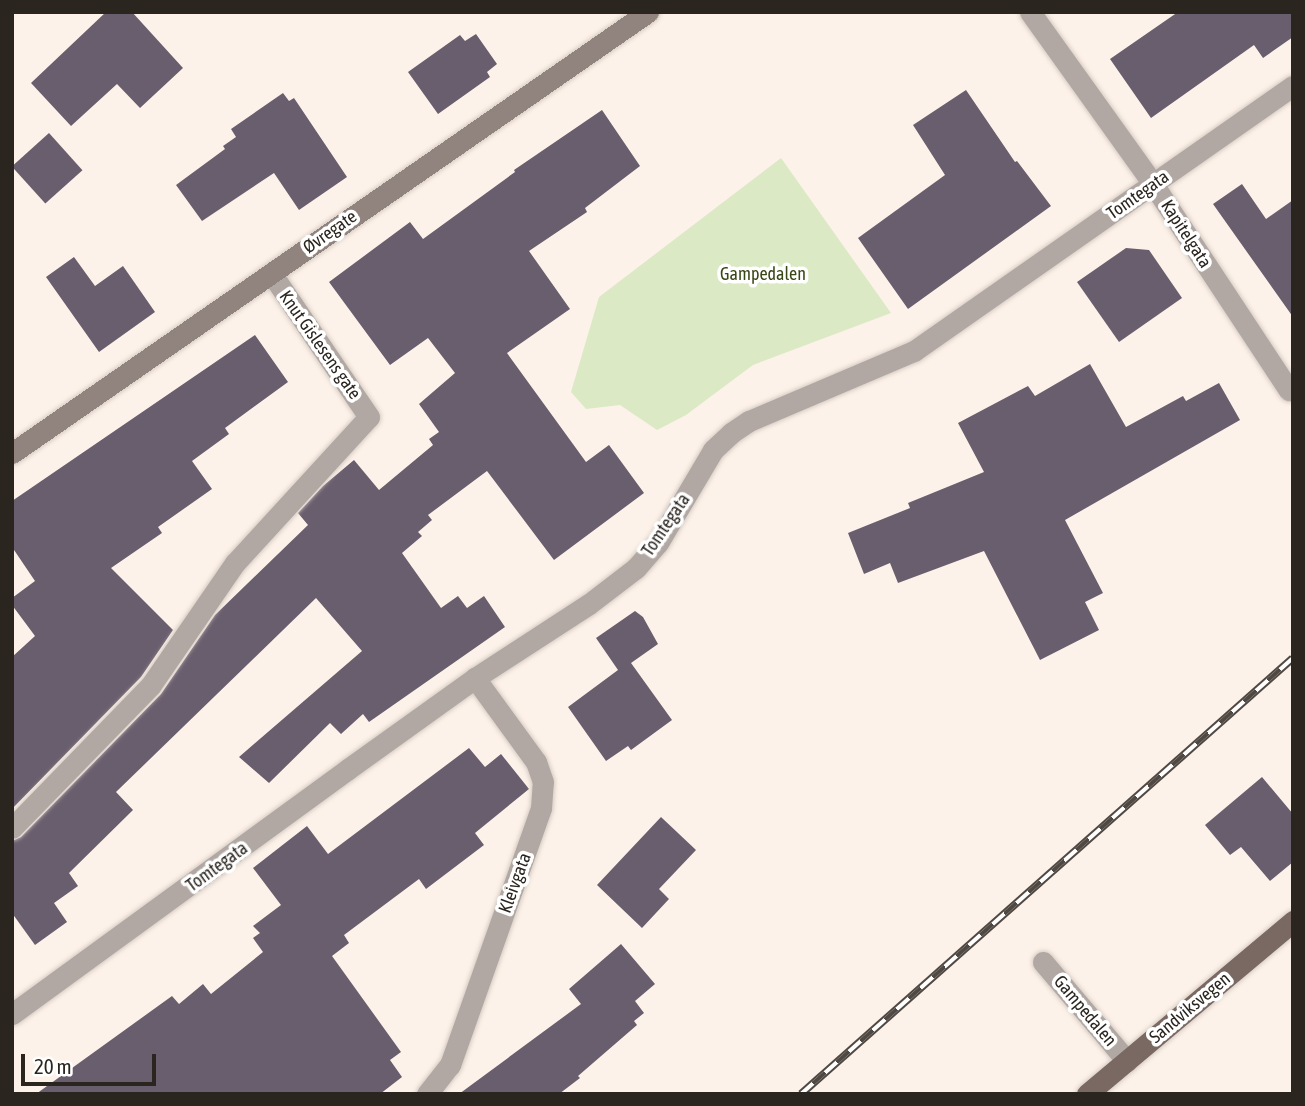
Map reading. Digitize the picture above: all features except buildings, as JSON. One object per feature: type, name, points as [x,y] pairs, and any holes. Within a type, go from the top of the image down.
[{"type":"main road","name":"Sandviksvegen","points":[[1087,1094],[1293,921]]},
{"type":"street","name":"Øvregate","points":[[12,453],[648,12]]},
{"type":"street","name":"Kapitelgata","points":[[1030,12],[1153,184],[1289,390]]},
{"type":"street","name":"Tomtegata","points":[[12,1014],[475,678],[589,604],[636,568],[658,543],[707,459],[731,433],[749,421],[914,351],[1293,86]]},
{"type":"street","name":"Knut Gislesens gate","points":[[12,828],[152,685],[235,563],[369,416],[271,274]]},
{"type":"street","name":"Kleivgata","points":[[427,1094],[450,1065],[541,808],[543,782],[536,762],[475,678]]},
{"type":"street","name":"Gampedalen","points":[[1043,962],[1127,1061]]},
{"type":"green space","name":"Gampedalen","points":[[781,158],[891,313],[753,365],[686,415],[657,430],[620,405],[586,409],[571,392],[599,297]]},
{"type":"railway","points":[[801,1094],[1293,658]]}]
